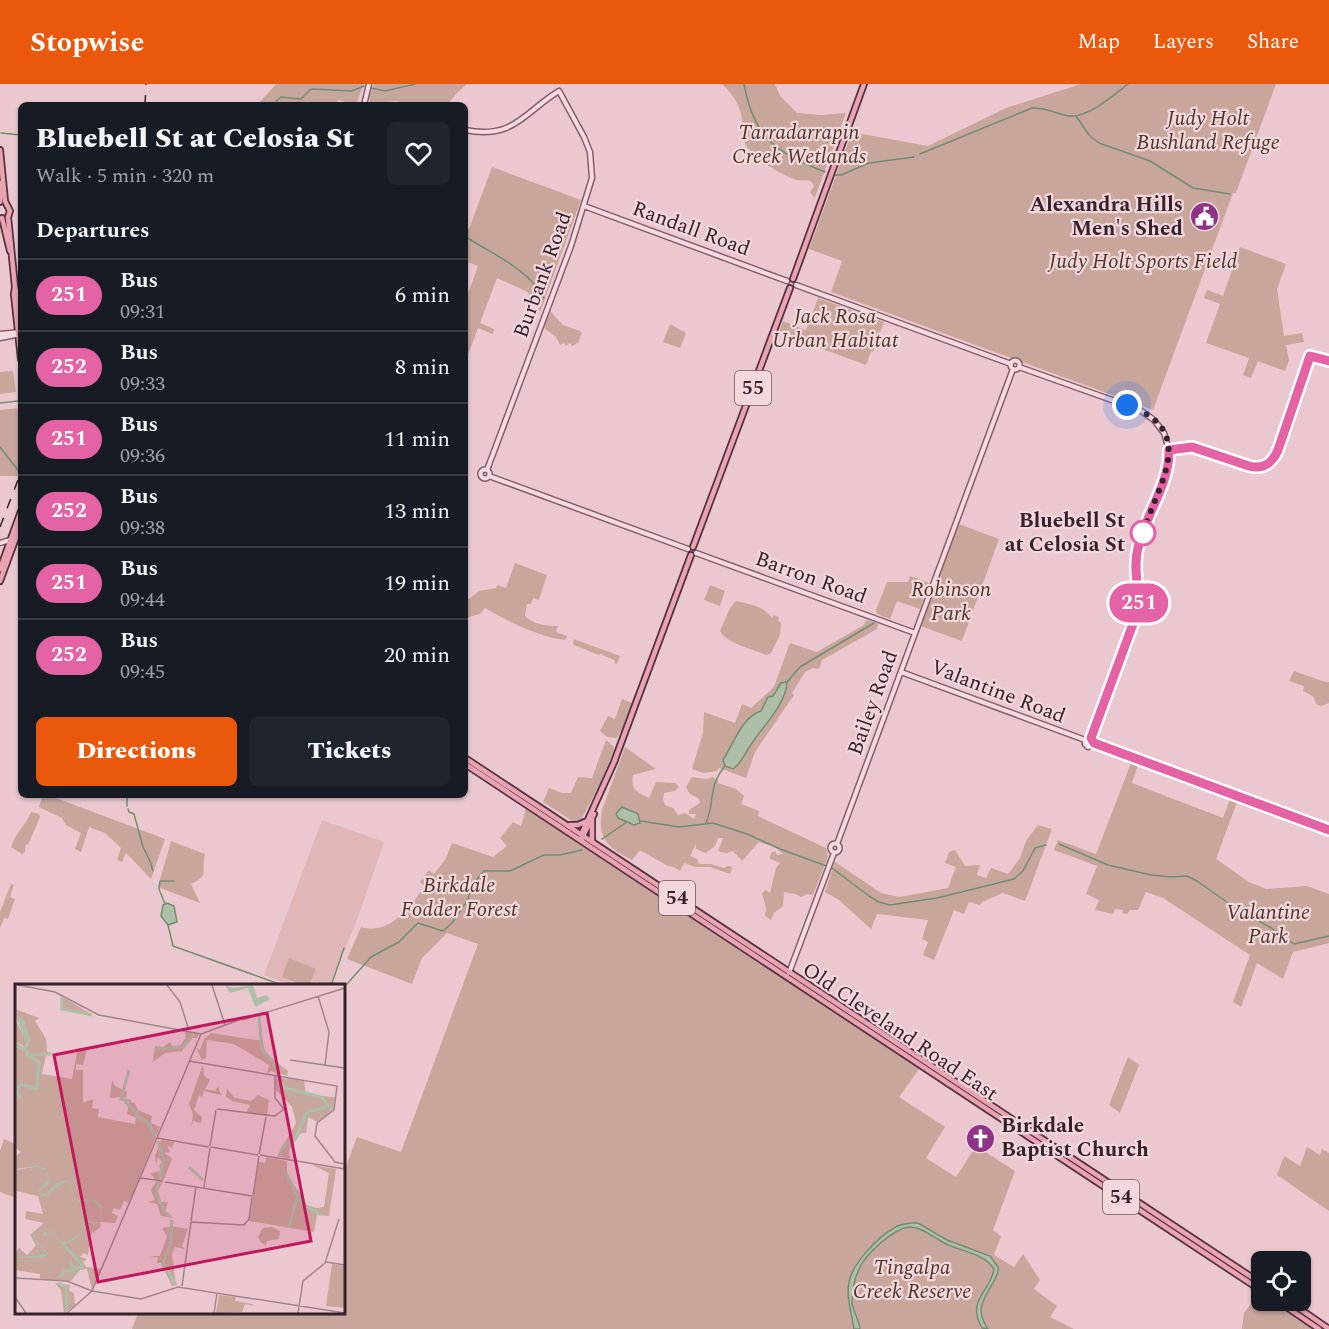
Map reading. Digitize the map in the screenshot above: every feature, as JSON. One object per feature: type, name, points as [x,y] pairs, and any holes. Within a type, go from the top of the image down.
[{"type":"main road","points":[[790,280],[795,281],[793,286],[787,285],[864,84]]},
{"type":"main road","points":[[0,150],[7,206],[10,211],[3,217],[18,300]]},
{"type":"main road","points":[[0,183],[0,202]]},
{"type":"main road","points":[[0,207],[7,206]]},
{"type":"main road","name":"55","points":[[691,548],[793,286]]},
{"type":"main road","points":[[15,287],[18,321]]},
{"type":"main road","points":[[0,569],[18,519]]},
{"type":"main road","points":[[0,580],[5,551],[18,529]]},
{"type":"main road","points":[[582,837],[614,762],[696,549],[691,548]]},
{"type":"main road","name":"54","points":[[468,760],[582,837]]},
{"type":"main road","name":"54","points":[[468,766],[582,837]]},
{"type":"main road","points":[[567,825],[578,825],[590,819]]},
{"type":"main road","points":[[590,819],[592,842]]},
{"type":"main road","name":"Old Cleveland Road East","points":[[582,837],[1251,1277]]},
{"type":"main road","name":"Old Cleveland Road East","points":[[582,837],[1251,1284]]},
{"type":"main road","points":[[1292,1311],[1319,1329]]},
{"type":"main road","points":[[1303,1311],[1329,1329]]},
{"type":"street","points":[[365,102],[369,84]]},
{"type":"street","name":"Burbank Road","points":[[468,130],[489,132],[510,127],[524,119],[541,103],[559,91],[590,152],[592,178],[584,206],[487,470]]},
{"type":"street","name":"Randall Road","points":[[584,206],[790,280]]},
{"type":"street","points":[[793,286],[1011,364],[1013,369],[1019,367],[1127,405],[1148,414],[1159,425],[1168,442],[1169,461],[1138,545],[1137,613],[1091,738]]},
{"type":"street","points":[[0,336],[18,334]]},
{"type":"street","points":[[1011,364],[1016,361],[1019,367]]},
{"type":"street","name":"Bailey Road","points":[[789,975],[834,852],[831,846],[837,844],[1013,369]]},
{"type":"street","points":[[489,476],[487,470],[482,471],[481,476],[485,479],[489,476],[691,548]]},
{"type":"street","points":[[0,543],[10,540]]},
{"type":"street","name":"Barron Road","points":[[693,554],[915,633]]},
{"type":"street","name":"Valantine Road","points":[[901,672],[1085,740]]},
{"type":"street","points":[[1091,738],[1087,738],[1085,744],[1088,747],[1094,743]]},
{"type":"street","points":[[1091,738],[1094,743],[1329,830]]},
{"type":"shaded area","points":[[787,682],[779,706],[742,760],[733,769],[725,766],[723,760],[739,731],[754,714],[761,711],[768,697],[773,696],[781,683]]},
{"type":"shaded area","points":[[622,807],[638,814],[640,823],[634,825],[618,818],[616,814]]},
{"type":"shaded area","points":[[322,820],[384,842],[357,920],[330,984],[288,984],[264,975]]},
{"type":"shaded area","points":[[167,903],[174,906],[177,922],[168,925],[161,916],[163,905]]},
{"type":"shaded area","points":[[918,1223],[947,1240],[990,1256],[998,1267],[995,1280],[982,1306],[983,1321],[988,1329],[982,1328],[977,1310],[980,1297],[994,1269],[980,1257],[946,1244],[920,1229],[909,1227],[881,1242],[860,1267],[854,1284],[852,1303],[860,1329],[854,1329],[848,1288],[855,1267],[874,1244],[888,1232],[898,1226]]},
{"type":"green space","points":[[276,84],[364,84],[357,102],[338,100],[337,102],[260,102]]},
{"type":"green space","points":[[374,84],[467,84],[450,102],[370,102]]},
{"type":"green space","name":"Tarradarrapin Creek Wetlands","points":[[722,84],[775,84],[780,96],[797,113],[821,115],[846,113],[814,200],[810,192],[814,186],[811,181],[797,180],[784,175],[760,160],[748,148],[744,140],[738,105]]},
{"type":"green space","points":[[1081,84],[1276,84],[1153,410],[831,292],[842,261],[809,249],[852,132],[928,146],[1006,108]]},
{"type":"green space","points":[[492,167],[581,200],[540,312],[528,292],[497,278],[480,323],[494,329],[493,334],[478,328],[468,355],[468,294],[478,266],[468,262],[469,229]]},
{"type":"green space","points":[[1240,247],[1286,264],[1277,289],[1284,336],[1302,333],[1304,342],[1286,345],[1289,360],[1285,371],[1258,361],[1251,378],[1243,375],[1249,358],[1206,343],[1220,304],[1204,298],[1207,290],[1223,296]]},
{"type":"green space","name":"Jack Rosa Urban Habitat","points":[[818,298],[884,322],[866,365],[779,333],[783,321],[806,330]]},
{"type":"green space","points":[[550,311],[563,325],[582,333],[578,343],[572,346],[570,343],[566,346],[564,343],[560,345],[556,337],[544,328]]},
{"type":"green space","points":[[670,324],[686,333],[680,348],[663,342]]},
{"type":"green space","points":[[13,371],[16,392],[0,394],[0,372]]},
{"type":"green space","points":[[18,408],[17,476],[0,476],[0,410]]},
{"type":"green space","name":"Robinson Park","points":[[956,523],[999,539],[962,641],[918,625]]},
{"type":"green space","points":[[515,563],[547,575],[539,600],[533,598],[531,604],[527,604],[525,616],[540,624],[558,626],[556,632],[567,636],[565,640],[524,628],[485,608],[480,614],[468,617],[468,599],[479,591],[496,588],[497,585],[506,588]]},
{"type":"green space","points":[[910,576],[929,583],[920,609],[897,601],[890,619],[877,614],[876,610],[887,582],[908,582]]},
{"type":"green space","points":[[710,585],[725,591],[720,606],[704,600]]},
{"type":"green space","points":[[736,601],[761,609],[772,618],[774,615],[779,617],[780,635],[771,653],[766,655],[741,646],[723,636],[720,631],[730,608]]},
{"type":"green space","points":[[866,620],[878,624],[877,629],[822,660],[819,669],[813,668],[805,672],[792,693],[794,695],[755,752],[746,778],[719,768],[717,771],[703,773],[692,769],[703,733],[704,712],[735,723],[742,704],[751,708],[774,687],[790,643],[817,652],[864,625]]},
{"type":"green space","points":[[574,639],[620,656],[616,665],[614,660],[602,653],[599,655],[574,645]]},
{"type":"green space","points":[[1294,671],[1329,682],[1329,703],[1321,706],[1316,704],[1314,697],[1303,691],[1304,686],[1289,681]]},
{"type":"green space","points":[[622,699],[635,704],[617,738],[607,737],[600,731],[608,716],[615,719]]},
{"type":"green space","points":[[606,740],[614,749],[604,776],[581,820],[574,822],[543,802],[549,788],[562,793],[571,793],[578,777],[592,778]]},
{"type":"green space","points":[[625,747],[656,769],[633,775],[635,790],[649,798],[656,782],[675,783],[679,787],[675,791],[664,793],[663,799],[665,805],[673,808],[678,815],[685,813],[694,819],[696,814],[689,814],[689,810],[700,803],[699,799],[689,793],[686,787],[692,777],[706,779],[713,777],[718,780],[718,783],[736,789],[744,796],[741,804],[759,811],[758,816],[826,848],[828,857],[813,895],[807,894],[801,897],[784,892],[783,906],[774,913],[771,920],[765,916],[766,908],[762,893],[766,890],[770,893],[776,868],[780,863],[770,859],[771,853],[775,851],[777,855],[783,854],[775,847],[759,842],[742,861],[733,851],[726,853],[718,851],[723,838],[718,838],[715,846],[706,853],[696,849],[696,844],[690,856],[697,859],[699,864],[732,867],[730,874],[710,867],[695,867],[684,863],[680,871],[640,850],[632,860],[616,851],[603,835],[601,820],[602,810]]},
{"type":"green space","name":"Valantine Park","points":[[1131,763],[1138,765],[1132,783],[1223,818],[1230,799],[1237,802],[1216,859],[1249,882],[1266,889],[1307,886],[1329,894],[1329,943],[1293,952],[1283,979],[1257,963],[1241,1007],[1233,1002],[1250,955],[1163,898],[1146,892],[1138,910],[1130,910],[1127,914],[1122,913],[1123,910],[1115,909],[1113,914],[1095,910],[1099,900],[1086,894],[1097,866],[1054,850],[1058,840],[1096,854]]},
{"type":"green space","points":[[42,798],[56,798],[165,839],[151,879],[126,853],[122,862],[117,860],[121,848],[105,833],[89,827],[81,852],[75,849],[81,833],[66,825],[62,818],[39,807]]},
{"type":"green space","name":"Birkdale Fodder Forest","points":[[526,809],[919,1069],[899,1097],[945,1127],[926,1158],[956,1177],[976,1146],[1015,1171],[993,1230],[1001,1236],[994,1255],[1014,1267],[1023,1254],[1040,1280],[1034,1289],[1057,1306],[1050,1317],[1074,1329],[988,1329],[983,1321],[982,1307],[998,1272],[990,1256],[946,1240],[913,1223],[893,1228],[883,1235],[857,1264],[848,1289],[854,1329],[132,1329],[138,1314],[345,1314],[345,1169],[357,1137],[401,1152],[478,944],[447,933],[422,958],[412,984],[347,959],[361,927],[371,929],[381,927],[406,910],[425,886],[420,882],[429,870],[434,874],[446,858],[452,843],[493,857],[507,846],[500,838],[513,822],[521,826]]},
{"type":"green space","points":[[31,812],[39,814],[40,817],[28,845],[26,844],[25,852],[22,854],[11,847]]},
{"type":"green space","points":[[1038,825],[1052,829],[1025,901],[1003,893],[980,905],[969,902],[964,914],[954,910],[934,960],[923,955],[928,942],[922,939],[928,920],[877,914],[871,929],[839,900],[825,892],[835,862],[881,893],[899,897],[948,888],[956,867],[945,863],[949,852],[955,850],[965,866],[980,865],[977,875],[986,878],[991,868],[1008,874],[1020,858],[1026,841]]},
{"type":"green space","points":[[171,841],[205,854],[203,875],[191,884],[200,903],[158,887]]},
{"type":"green space","points":[[11,884],[14,885],[10,897],[15,899],[8,919],[4,918],[0,928],[0,912]]},
{"type":"green space","points":[[289,958],[316,969],[309,984],[300,984],[282,977]]},
{"type":"green space","points":[[1128,1057],[1139,1065],[1120,1113],[1109,1105]]},
{"type":"green space","points":[[4,1139],[15,1144],[15,1198],[0,1192],[0,1151]]},
{"type":"green space","points":[[1307,1147],[1320,1155],[1322,1149],[1329,1153],[1329,1211],[1277,1175],[1284,1156],[1300,1166]]},
{"type":"green space","name":"Tingalpa Creek Reserve","points":[[914,1226],[990,1259],[996,1268],[995,1273],[981,1299],[979,1310],[986,1329],[858,1329],[850,1297],[856,1270],[876,1246],[886,1238]]},
{"type":"green space","points":[[1251,1304],[1251,1311],[1284,1311],[1312,1329],[1242,1329],[1244,1313]]},
{"type":"waterway","points":[[371,88],[385,91],[415,84]]},
{"type":"waterway","points":[[744,84],[754,118],[770,141],[793,158],[825,172]]},
{"type":"waterway","points":[[920,154],[1032,108],[1076,116],[1092,110],[1128,84]]},
{"type":"waterway","points":[[275,102],[281,97],[301,99],[311,89],[352,91],[364,86]]},
{"type":"waterway","points":[[1076,116],[1089,135],[1099,143],[1150,161],[1193,188],[1230,194]]},
{"type":"waterway","points":[[1,133],[18,135]]},
{"type":"waterway","points":[[835,175],[841,175],[869,163],[914,157]]},
{"type":"waterway","points":[[468,238],[519,270],[529,278],[544,298]]},
{"type":"waterway","points":[[0,403],[18,401]]},
{"type":"waterway","points":[[0,447],[18,470]]},
{"type":"waterway","points":[[787,682],[800,667],[874,623]]},
{"type":"waterway","points":[[706,823],[716,780],[725,766]]},
{"type":"waterway","points":[[127,798],[127,806]]},
{"type":"waterway","points":[[128,809],[134,814],[143,847],[153,871]]},
{"type":"waterway","points":[[641,821],[679,827],[713,823],[747,834],[832,868],[869,896],[890,905],[937,898],[1014,879],[1023,871],[1035,848],[1046,845]]},
{"type":"waterway","points":[[602,839],[627,822]]},
{"type":"waterway","points":[[1059,844],[1108,865],[1151,875],[1187,876],[1294,944],[1329,936]]},
{"type":"waterway","points":[[347,984],[371,957],[399,942],[418,923],[443,931],[452,923],[467,901],[473,884],[484,871],[510,871],[544,855],[560,855],[582,850]]},
{"type":"waterway","points":[[165,904],[159,889],[160,881],[174,881]]},
{"type":"waterway","points":[[168,925],[173,946],[279,984]]},
{"type":"waterway","points":[[332,984],[344,948]]},
{"type":"railway","points":[[145,102],[146,84]]},
{"type":"railway","points":[[0,527],[18,480]]},
{"type":"bus line","name":"251","points":[[1329,361],[1310,356],[1310,362],[1278,450],[1271,463],[1255,468],[1192,447],[1169,450],[1167,469],[1136,554],[1136,584],[1139,602],[1137,613],[1091,738],[1094,743],[1329,830]]},
{"type":"place","name":"Alexandra Hills Men's Shed","points":[[1204,217]]},
{"type":"place","name":"Bluebell St at Celosia St","points":[[1143,533]]},
{"type":"place","name":"Birkdale Baptist Church","points":[[980,1138]]},
{"type":"route","points":[[1127,405],[1148,414],[1164,433],[1168,442],[1167,469],[1143,533]]},
{"type":"park label","name":"Judy Holt Bushland Refuge","points":[[1208,131]]},
{"type":"park label","name":"Judy Holt Sports Field","points":[[1143,262]]}]
